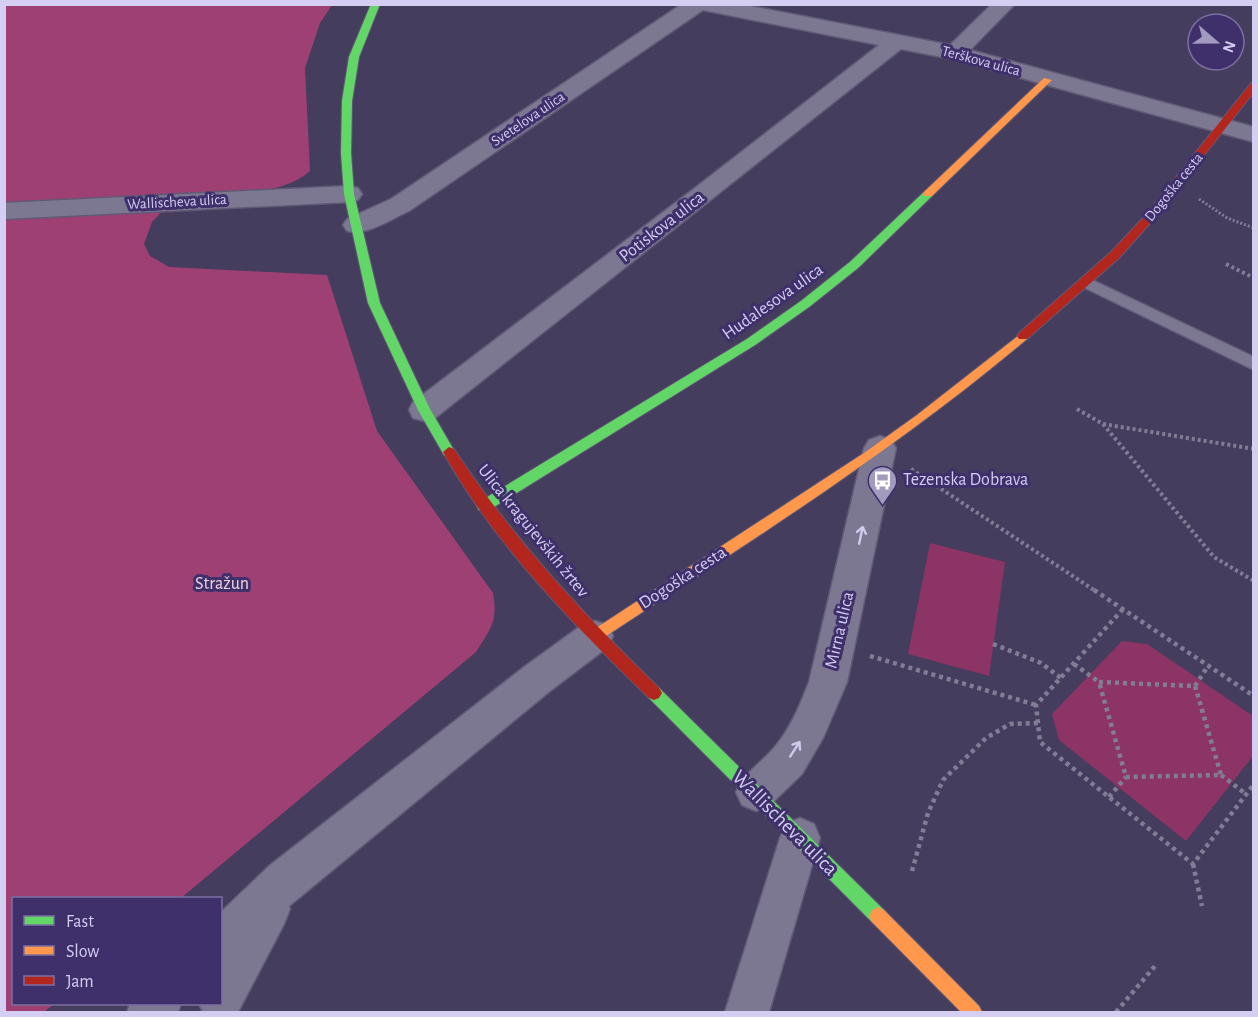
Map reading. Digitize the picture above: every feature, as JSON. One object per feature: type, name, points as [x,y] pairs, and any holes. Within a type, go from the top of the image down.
[{"type":"street","name":"Ulica kragujevških žrtev","points":[[376,4],[354,57],[347,101],[346,153],[349,194],[374,303],[424,410],[484,506],[595,636]]},
{"type":"street","name":"Svetelova ulica","points":[[356,225],[400,205],[697,4]]},
{"type":"street","name":"Terškova ulica","points":[[705,4],[955,53],[1254,135]]},
{"type":"street","points":[[955,53],[1005,4]]},
{"type":"street","name":"Potiskova ulica","points":[[424,410],[704,194],[897,41]]},
{"type":"street","name":"Hudalesova ulica","points":[[484,506],[751,342],[805,304],[854,266],[1047,80]]},
{"type":"street","name":"Dogoška cesta","points":[[222,941],[284,881],[537,678],[595,636],[880,448],[999,357],[1086,282],[1149,218],[1254,85]]},
{"type":"street","name":"Wallischeva ulica","points":[[4,211],[349,194]]},
{"type":"street","name":"Mirna ulica","points":[[756,792],[788,761],[810,726],[828,682],[880,448]]},
{"type":"street","name":"Wallischeva ulica","points":[[595,636],[756,792],[973,1012]]},
{"type":"street","points":[[747,1012],[800,838]]},
{"type":"street","name":"Dogoška cesta","points":[[222,998],[284,881]]},
{"type":"lane","points":[[1086,282],[1254,364]]},
{"type":"path","points":[[1195,196],[1227,218],[1254,228]]},
{"type":"path","points":[[1226,264],[1254,278]]},
{"type":"path","points":[[1077,409],[1103,424],[1214,557],[1254,581]]},
{"type":"path","points":[[1103,424],[1254,449]]},
{"type":"path","points":[[880,448],[1254,696]]},
{"type":"path","points":[[1123,609],[1036,705],[1040,742],[1193,864],[1202,906]]},
{"type":"path","points":[[993,644],[1041,663],[1061,678]]},
{"type":"path","points":[[863,654],[1036,705]]},
{"type":"path","points":[[1074,664],[1099,682],[1195,686]]},
{"type":"path","points":[[1208,666],[1195,686],[1221,775],[1246,795]]},
{"type":"path","points":[[1099,682],[1126,777]]},
{"type":"path","points":[[912,871],[928,813],[943,780],[986,738],[1010,724],[1038,723]]},
{"type":"path","points":[[1109,797],[1126,777],[1221,775]]},
{"type":"path","points":[[1193,864],[1254,784]]},
{"type":"path","points":[[1116,1012],[1155,966]]},
{"type":"shaded area","points":[[930,543],[1005,562],[989,676],[908,654]]},
{"type":"shaded area","points":[[1122,641],[1147,644],[1253,716],[1253,756],[1186,841],[1059,740],[1052,714]]},
{"type":"green space","name":"Stražun","points":[[5,5],[332,5],[320,23],[305,68],[310,171],[297,180],[266,190],[179,194],[152,222],[144,244],[150,256],[169,267],[327,275],[377,431],[493,593],[494,618],[486,637],[476,652],[182,897],[12,897],[12,1005],[53,1005],[44,1012],[5,1012]]},
{"type":"traffic: fast","points":[[376,4],[354,57],[347,101],[346,153],[349,194],[374,303],[424,410],[449,452]]},
{"type":"traffic: fast","points":[[484,506],[751,342],[805,304],[854,265],[928,194]]},
{"type":"traffic: fast","points":[[654,693],[878,916]]},
{"type":"traffic: slow","points":[[928,194],[1047,80]]},
{"type":"traffic: slow","points":[[595,636],[868,456],[973,378],[1023,336]]},
{"type":"traffic: slow","points":[[878,916],[973,1012]]},
{"type":"traffic: jam","points":[[1023,336],[1115,255],[1149,218],[1254,85]]},
{"type":"traffic: jam","points":[[449,452],[493,517],[544,579],[598,638],[654,693]]},
{"type":"place","name":"Tezenska Dobrava","points":[[882,506]]}]
